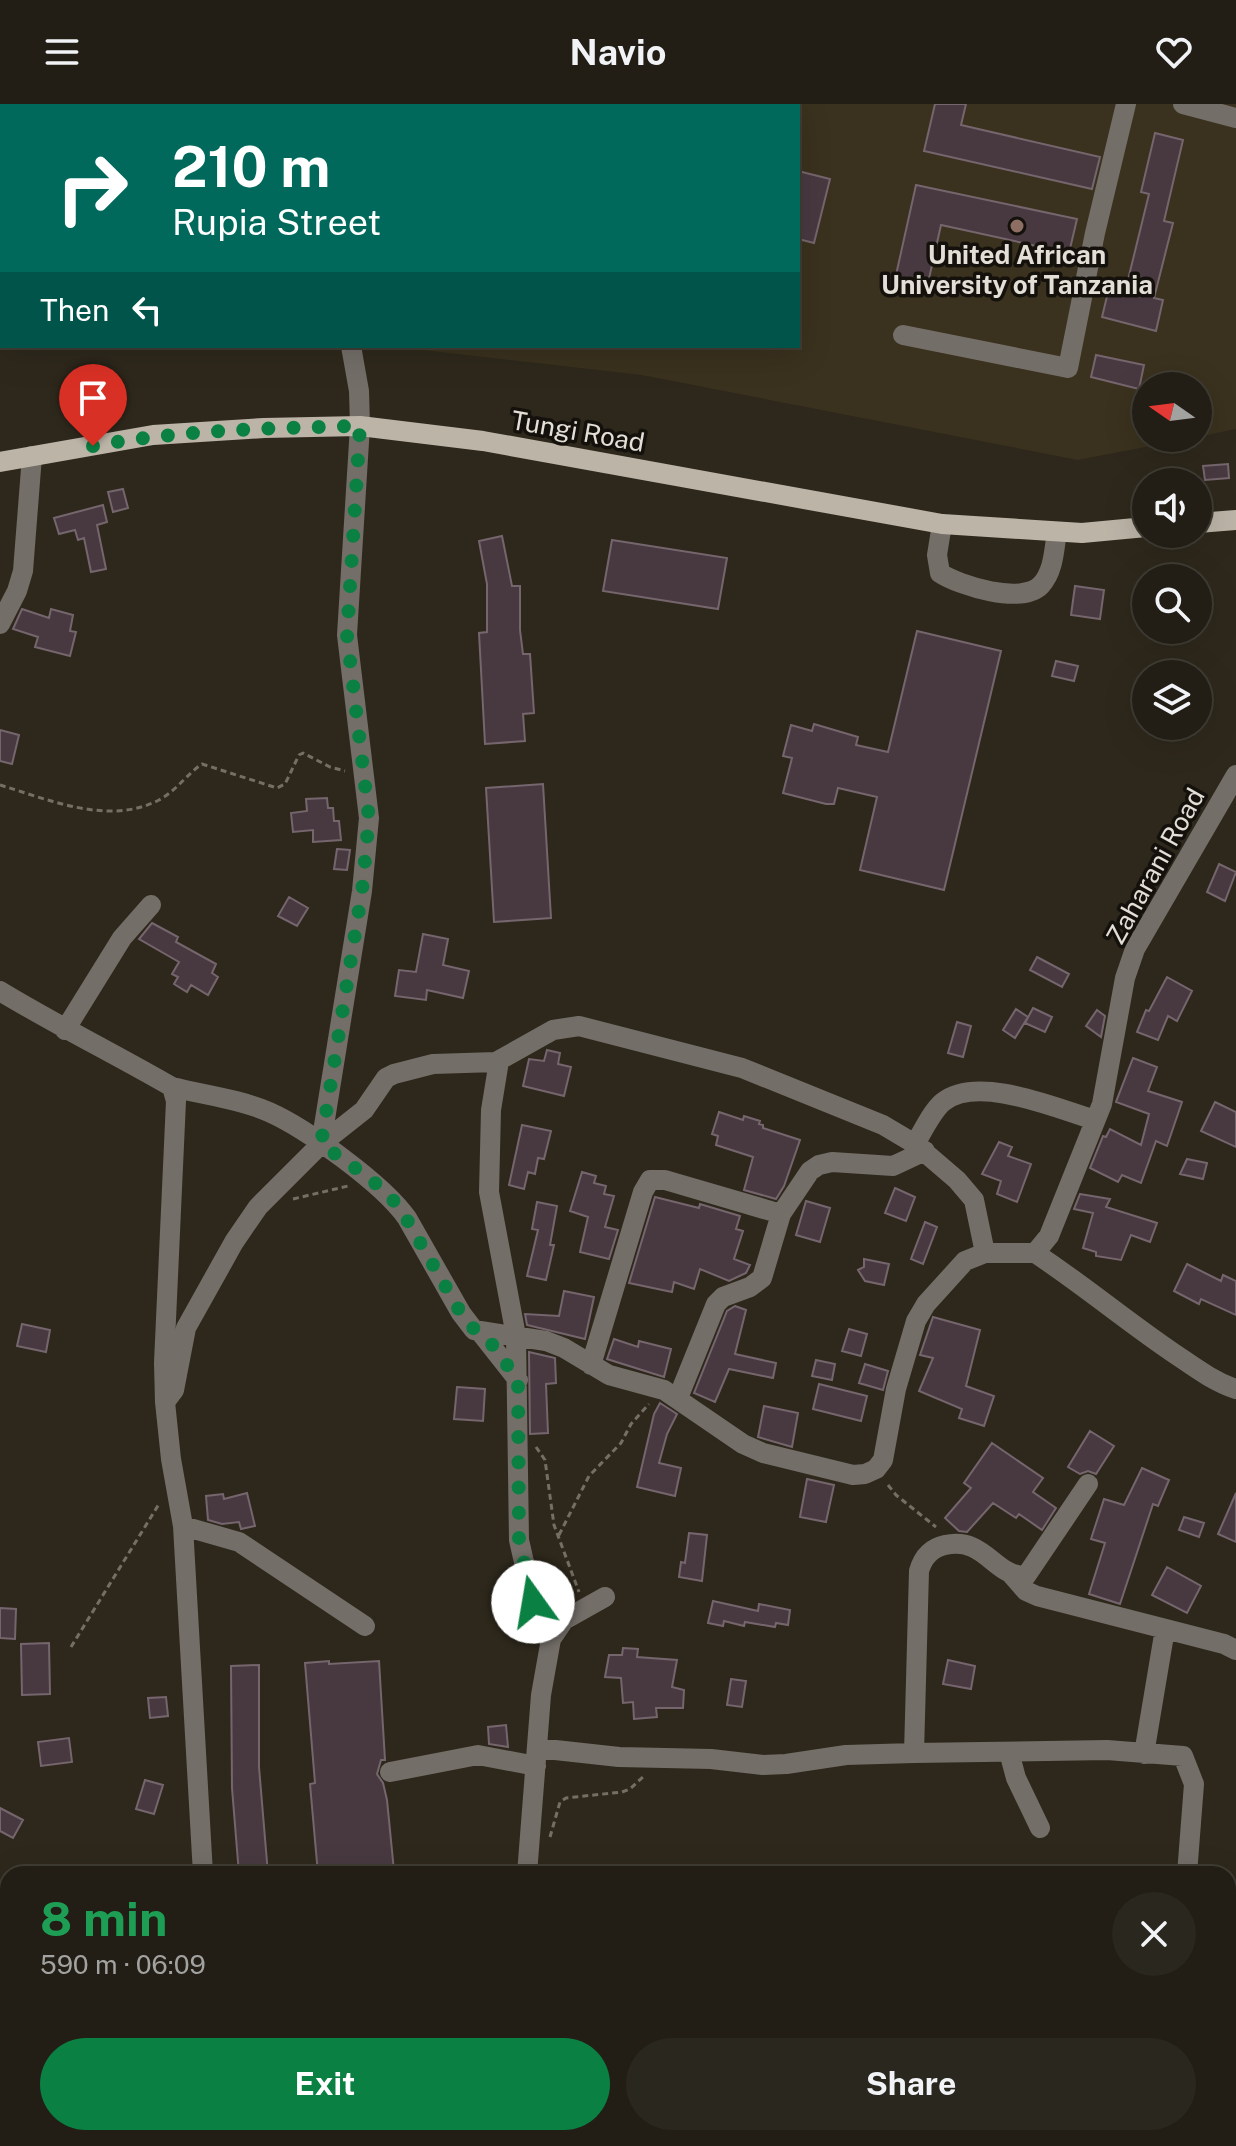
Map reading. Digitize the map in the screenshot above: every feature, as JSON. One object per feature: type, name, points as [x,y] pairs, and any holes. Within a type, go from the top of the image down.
[{"type":"main road","name":"Tungi Road","points":[[0,462],[153,435],[360,426],[483,441],[942,524],[1082,533],[1132,528]]},
{"type":"main road","points":[[1212,522],[1236,520]]},
{"type":"street","points":[[903,335],[1068,368],[1095,233],[1126,104]]},
{"type":"street","points":[[1183,104],[1236,118]]},
{"type":"street","points":[[321,1144],[362,891],[369,818],[347,635],[360,426],[359,391],[351,348]]},
{"type":"street","points":[[0,624],[17,591],[23,571],[32,456]]},
{"type":"street","points":[[942,524],[937,555],[940,573],[972,587],[1018,595],[1032,592],[1041,585],[1050,569],[1057,532]]},
{"type":"street","name":"Zaharani Road","points":[[1035,1253],[1049,1236],[1102,1104],[1125,978],[1135,949],[1236,775]]},
{"type":"street","points":[[65,1030],[122,938],[151,905]]},
{"type":"street","points":[[0,991],[172,1087],[266,1111],[292,1124],[372,1180],[399,1206],[466,1322],[481,1333],[518,1380]]},
{"type":"street","points":[[165,1402],[174,1390],[186,1328],[234,1242],[258,1207],[321,1144],[364,1110],[386,1078],[400,1071],[433,1064],[499,1061],[553,1030],[579,1026],[742,1068],[883,1125],[920,1147],[974,1200],[985,1253]]},
{"type":"street","points":[[499,1061],[491,1110],[489,1192],[516,1336],[519,1540],[533,1602],[551,1639]]},
{"type":"street","points":[[172,1087],[176,1101],[164,1363],[165,1402],[183,1526],[203,1866]]},
{"type":"street","points":[[671,1394],[716,1304],[723,1297],[750,1287],[762,1278],[781,1214],[810,1171],[819,1165],[832,1162],[893,1166],[920,1147],[941,1103],[969,1092],[1008,1095],[1095,1120]]},
{"type":"street","points":[[591,1365],[643,1192],[650,1180],[665,1180],[781,1214]]},
{"type":"street","points":[[481,1333],[516,1336],[557,1345],[619,1378],[671,1394],[726,1434],[763,1453],[853,1475],[865,1474],[876,1469],[883,1460],[896,1389],[921,1312],[958,1266],[985,1253],[1035,1253],[1218,1383],[1236,1389]]},
{"type":"street","points":[[1012,1575],[1021,1577],[1029,1574],[1088,1484]]},
{"type":"street","points":[[183,1526],[239,1542],[365,1626]]},
{"type":"street","points":[[914,1753],[919,1571],[932,1550],[956,1543],[978,1548],[1012,1575],[1026,1591],[1037,1596],[1224,1644],[1236,1650]]},
{"type":"street","points":[[528,1866],[541,1695],[551,1639],[564,1620],[605,1597]]},
{"type":"street","points":[[1144,1754],[1165,1629]]},
{"type":"street","points":[[390,1772],[478,1755],[711,1759],[775,1765],[846,1755],[914,1753],[1107,1750],[1183,1756],[1193,1776],[1194,1791],[1188,1866]]},
{"type":"street","points":[[1009,1752],[1016,1778],[1040,1828]]},
{"type":"path","points":[[0,785],[75,807],[126,813],[159,800],[202,764],[277,788],[285,784],[299,755],[303,753],[344,771],[365,771]]},
{"type":"path","points":[[258,1207],[372,1180]]},
{"type":"path","points":[[558,1537],[589,1476],[621,1443],[637,1417],[671,1394]]},
{"type":"path","points":[[519,1431],[545,1460],[558,1537],[586,1607]]},
{"type":"path","points":[[876,1469],[896,1495],[956,1543]]},
{"type":"path","points":[[71,1647],[174,1480]]},
{"type":"path","points":[[531,1846],[549,1839],[560,1802],[566,1798],[614,1795],[630,1789],[663,1760]]},
{"type":"shaded area","name":"United African University of Tanzania","points":[[800,104],[1236,104],[1236,429],[1212,434],[1212,372],[1132,372],[1132,450],[1078,460],[642,375],[406,348],[800,348]]},
{"type":"building","points":[[935,104],[966,104],[961,125],[1100,157],[1092,189],[924,151]]},
{"type":"building","points":[[1155,133],[1183,140],[1164,221],[1173,223],[1154,298],[1163,300],[1156,331],[1102,317],[1109,288],[1125,292],[1149,194],[1141,192]]},
{"type":"building","points":[[800,172],[830,179],[814,243],[800,240]]},
{"type":"building","points":[[916,185],[1077,219],[1069,253],[941,225],[926,292],[894,284]]},
{"type":"building","points":[[1096,355],[1144,365],[1143,372],[1132,372],[1132,387],[1091,377]]},
{"type":"building","points":[[1228,464],[1229,478],[1212,479],[1212,468],[1203,466]]},
{"type":"building","points":[[123,489],[128,508],[113,512],[108,492]]},
{"type":"building","points":[[103,505],[107,522],[97,525],[106,569],[91,572],[84,538],[78,540],[75,530],[59,534],[54,518]]},
{"type":"building","points":[[502,536],[512,586],[520,586],[520,630],[523,654],[530,654],[534,713],[523,714],[525,741],[485,744],[479,633],[487,632],[487,584],[479,541]]},
{"type":"building","points":[[612,540],[727,558],[718,609],[603,591]]},
{"type":"building","points":[[1075,586],[1104,590],[1100,619],[1071,615]]},
{"type":"building","points":[[22,609],[49,618],[51,609],[73,615],[70,631],[76,632],[70,656],[35,647],[38,637],[13,629]]},
{"type":"building","points":[[917,631],[1001,651],[944,890],[860,870],[877,797],[838,788],[834,804],[826,804],[783,793],[792,758],[783,756],[791,725],[812,731],[814,724],[858,737],[856,745],[888,752]]},
{"type":"building","points":[[1056,661],[1078,666],[1074,681],[1052,676]]},
{"type":"building","points":[[0,730],[19,735],[12,764],[0,761]]},
{"type":"building","points":[[543,784],[551,918],[494,922],[486,788]]},
{"type":"building","points":[[327,798],[328,808],[333,808],[334,821],[339,821],[341,840],[313,842],[313,830],[293,832],[291,813],[307,811],[306,799]]},
{"type":"building","points":[[337,849],[350,850],[347,870],[334,869]]},
{"type":"building","points":[[1219,864],[1236,872],[1225,901],[1207,892]]},
{"type":"building","points":[[289,897],[308,908],[297,926],[278,916]]},
{"type":"building","points":[[152,923],[178,937],[176,942],[216,964],[212,973],[218,977],[208,995],[191,985],[187,992],[174,984],[178,977],[172,974],[179,962],[139,939]]},
{"type":"building","points":[[423,934],[448,939],[443,965],[469,971],[463,998],[427,990],[426,1000],[395,996],[399,970],[416,972]]},
{"type":"building","points":[[1037,957],[1069,974],[1062,987],[1030,970]]},
{"type":"building","points":[[1167,977],[1192,991],[1177,1021],[1168,1016],[1158,1040],[1137,1032],[1146,1010],[1149,1011]]},
{"type":"building","points":[[1033,1008],[1052,1017],[1045,1032],[1025,1023]]},
{"type":"building","points":[[1016,1009],[1028,1017],[1015,1038],[1003,1030]]},
{"type":"building","points":[[1097,1010],[1105,1016],[1101,1037],[1086,1026]]},
{"type":"building","points":[[957,1022],[971,1026],[963,1057],[948,1053]]},
{"type":"building","points":[[547,1050],[560,1053],[558,1064],[571,1067],[564,1096],[523,1086],[529,1059],[544,1061]]},
{"type":"building","points":[[1133,1058],[1157,1067],[1148,1091],[1182,1102],[1167,1146],[1156,1141],[1141,1183],[1122,1175],[1118,1182],[1090,1168],[1103,1136],[1106,1137],[1110,1129],[1141,1145],[1149,1114],[1116,1102]]},
{"type":"building","points":[[1215,1102],[1236,1112],[1236,1147],[1201,1131]]},
{"type":"building","points":[[719,1112],[743,1120],[744,1116],[760,1121],[763,1128],[800,1140],[784,1186],[776,1199],[744,1190],[753,1157],[716,1145],[718,1136],[712,1134]]},
{"type":"building","points":[[522,1125],[551,1131],[544,1159],[538,1158],[535,1174],[528,1172],[524,1189],[509,1185]]},
{"type":"building","points":[[999,1142],[1012,1147],[1008,1156],[1031,1164],[1017,1202],[997,1194],[1001,1181],[982,1174]]},
{"type":"building","points":[[1187,1159],[1207,1163],[1203,1179],[1180,1174]]},
{"type":"building","points":[[582,1172],[596,1176],[594,1183],[606,1186],[604,1194],[614,1196],[605,1227],[618,1230],[609,1259],[580,1252],[588,1217],[570,1211]]},
{"type":"building","points":[[895,1188],[915,1197],[906,1221],[885,1213]]},
{"type":"building","points":[[1080,1194],[1110,1199],[1106,1207],[1157,1223],[1150,1242],[1131,1235],[1121,1260],[1096,1256],[1096,1252],[1083,1248],[1093,1213],[1074,1209]]},
{"type":"building","points":[[655,1197],[699,1208],[700,1204],[740,1216],[736,1229],[743,1231],[734,1259],[750,1265],[746,1273],[729,1281],[700,1269],[694,1289],[674,1282],[672,1292],[629,1283]]},
{"type":"building","points":[[806,1201],[830,1208],[820,1242],[796,1235]]},
{"type":"building","points":[[537,1202],[557,1206],[550,1245],[554,1245],[546,1280],[527,1276],[538,1230],[532,1229]]},
{"type":"building","points":[[925,1222],[937,1227],[923,1264],[911,1259]]},
{"type":"building","points":[[864,1259],[889,1264],[884,1285],[865,1281],[858,1270],[864,1267]]},
{"type":"building","points":[[1187,1264],[1221,1281],[1223,1275],[1236,1281],[1236,1315],[1201,1299],[1199,1304],[1174,1291]]},
{"type":"building","points":[[564,1291],[594,1297],[585,1339],[527,1325],[525,1314],[559,1316]]},
{"type":"building","points":[[735,1306],[746,1310],[735,1354],[776,1363],[773,1378],[729,1369],[715,1402],[694,1393],[727,1311]]},
{"type":"building","points":[[933,1317],[980,1330],[966,1386],[994,1396],[984,1426],[959,1418],[962,1409],[919,1391],[933,1358],[920,1355]]},
{"type":"building","points":[[22,1324],[50,1330],[46,1352],[17,1346]]},
{"type":"building","points":[[849,1329],[867,1334],[861,1356],[842,1351]]},
{"type":"building","points":[[614,1339],[638,1347],[639,1341],[671,1349],[664,1377],[607,1359]]},
{"type":"building","points":[[529,1352],[555,1358],[556,1383],[546,1384],[548,1433],[530,1434]]},
{"type":"building","points":[[816,1360],[835,1364],[832,1380],[812,1376]]},
{"type":"building","points":[[865,1364],[888,1371],[883,1390],[859,1383]]},
{"type":"building","points":[[819,1384],[867,1396],[861,1421],[813,1409]]},
{"type":"building","points":[[457,1387],[485,1389],[483,1421],[454,1419]]},
{"type":"building","points":[[660,1403],[677,1414],[667,1434],[659,1463],[681,1468],[675,1496],[637,1487],[654,1414]]},
{"type":"building","points":[[764,1406],[798,1413],[792,1447],[758,1437]]},
{"type":"building","points":[[1090,1431],[1114,1446],[1096,1474],[1088,1471],[1080,1474],[1068,1467]]},
{"type":"building","points":[[992,1443],[1043,1478],[1033,1492],[1056,1508],[1042,1530],[1019,1514],[1016,1518],[993,1503],[967,1532],[959,1531],[945,1518],[971,1488],[964,1483]]},
{"type":"building","points":[[1142,1468],[1169,1480],[1158,1506],[1153,1504],[1120,1604],[1089,1594],[1105,1543],[1091,1539],[1104,1499],[1124,1505]]},
{"type":"building","points":[[807,1479],[834,1485],[826,1522],[800,1517]]},
{"type":"building","points":[[247,1493],[255,1526],[241,1529],[239,1522],[222,1524],[208,1520],[206,1496],[223,1494],[224,1499]]},
{"type":"building","points":[[1236,1493],[1236,1542],[1218,1534]]},
{"type":"building","points":[[1184,1517],[1204,1523],[1199,1537],[1179,1530]]},
{"type":"building","points":[[689,1533],[707,1535],[702,1581],[679,1577],[681,1562],[685,1563]]},
{"type":"building","points":[[1167,1567],[1201,1586],[1187,1613],[1152,1595]]},
{"type":"building","points":[[713,1601],[758,1611],[759,1604],[790,1610],[788,1625],[776,1623],[775,1627],[745,1622],[744,1626],[724,1621],[723,1626],[708,1623]]},
{"type":"building","points":[[0,1608],[16,1609],[15,1639],[0,1638]]},
{"type":"building","points":[[49,1643],[50,1694],[22,1695],[21,1644]]},
{"type":"building","points":[[623,1648],[638,1649],[637,1657],[677,1660],[672,1687],[684,1690],[683,1708],[656,1708],[657,1717],[634,1719],[633,1702],[623,1703],[621,1678],[605,1677],[609,1655],[622,1655]]},
{"type":"building","points":[[948,1660],[975,1666],[971,1689],[943,1684]]},
{"type":"building","points":[[379,1661],[385,1760],[381,1760],[377,1774],[387,1800],[394,1866],[317,1866],[310,1784],[315,1783],[305,1663]]},
{"type":"building","points":[[259,1665],[259,1767],[267,1866],[238,1866],[232,1788],[231,1666]]},
{"type":"building","points":[[731,1679],[746,1681],[742,1707],[727,1705]]},
{"type":"building","points":[[166,1697],[168,1716],[150,1718],[148,1698]]},
{"type":"building","points":[[506,1725],[508,1747],[489,1744],[488,1727]]},
{"type":"building","points":[[69,1738],[72,1762],[41,1766],[38,1742]]},
{"type":"building","points":[[145,1780],[163,1785],[154,1814],[136,1809]]},
{"type":"building","points":[[0,1808],[23,1820],[13,1838],[0,1831]]},
{"type":"place","name":"United African University of Tanzania","points":[[1017,226]]},
{"type":"route","points":[[93,446],[153,435],[360,426],[347,635],[369,818],[362,891],[321,1144],[372,1180],[399,1206],[466,1322],[491,1343],[518,1380],[519,1540],[533,1602]]}]
